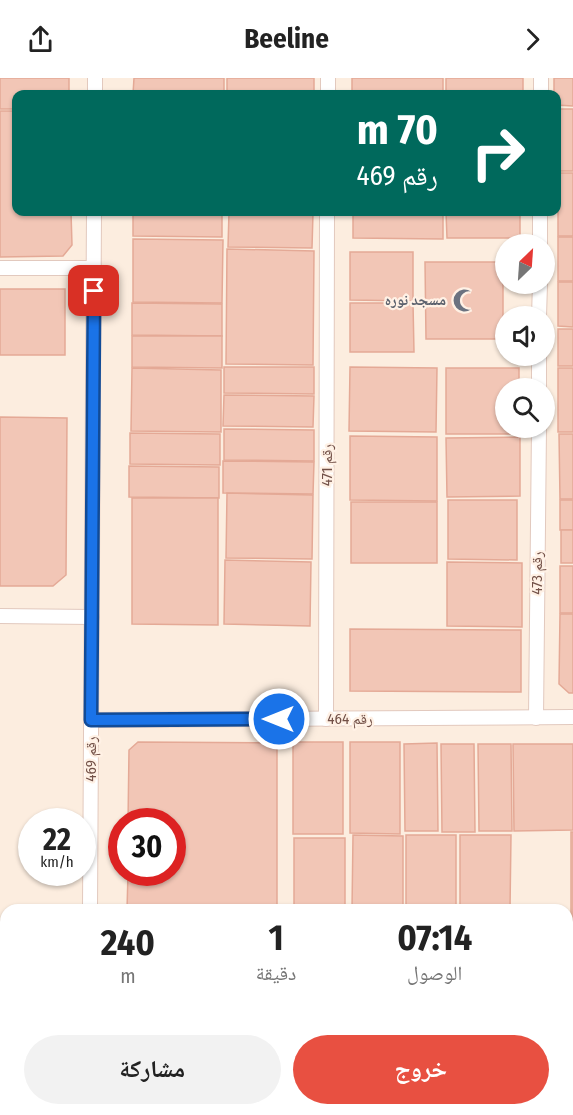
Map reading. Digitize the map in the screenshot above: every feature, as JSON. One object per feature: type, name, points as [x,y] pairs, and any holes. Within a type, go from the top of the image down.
[{"type":"street","name":"رقم 469","points":[[90,904],[94,216]]},
{"type":"street","name":"رقم 471","points":[[326,719],[327,216]]},
{"type":"street","points":[[540,216],[540,234]]},
{"type":"street","points":[[0,268],[94,268]]},
{"type":"street","name":"رقم 473","points":[[536,718],[538,438]]},
{"type":"street","points":[[0,616],[92,617]]},
{"type":"street","name":"رقم 464","points":[[91,720],[573,717]]},
{"type":"building","points":[[0,78],[69,78],[69,90],[12,90],[12,109],[0,109]]},
{"type":"building","points":[[134,78],[224,78],[224,90],[133,90]]},
{"type":"building","points":[[227,78],[314,78],[314,90],[227,90]]},
{"type":"building","points":[[352,78],[443,78],[443,90],[352,90]]},
{"type":"building","points":[[446,78],[523,78],[523,90],[446,90]]},
{"type":"building","points":[[554,78],[573,78],[573,106],[561,105],[561,90],[554,90]]},
{"type":"building","points":[[561,109],[573,109],[573,171],[561,171]]},
{"type":"building","points":[[0,111],[12,111],[12,216],[71,216],[72,245],[63,256],[0,257]]},
{"type":"building","points":[[561,173],[573,173],[573,236],[558,236],[558,216],[561,216]]},
{"type":"building","points":[[133,216],[222,216],[222,237],[133,236]]},
{"type":"building","points":[[229,216],[313,216],[312,248],[228,247]]},
{"type":"building","points":[[353,216],[443,216],[443,239],[353,238]]},
{"type":"building","points":[[446,216],[520,216],[520,234],[495,234],[495,238],[447,238]]},
{"type":"building","points":[[558,237],[573,237],[573,281],[558,281]]},
{"type":"building","points":[[133,239],[223,240],[222,303],[133,302]]},
{"type":"building","points":[[227,249],[314,251],[313,365],[226,364]]},
{"type":"building","points":[[350,252],[413,252],[413,301],[350,300]]},
{"type":"building","name":"مسجد نوره","points":[[425,262],[495,262],[495,294],[503,294],[503,306],[495,306],[495,339],[426,339]]},
{"type":"building","points":[[558,282],[573,282],[573,327],[558,326]]},
{"type":"building","points":[[0,289],[65,289],[65,355],[0,355]]},
{"type":"building","points":[[132,303],[222,304],[222,336],[132,335]]},
{"type":"building","points":[[350,303],[413,303],[414,352],[350,352]]},
{"type":"building","points":[[558,329],[573,329],[573,366],[558,366]]},
{"type":"building","points":[[132,336],[222,336],[222,368],[132,367]]},
{"type":"building","points":[[224,367],[314,367],[314,394],[224,393]]},
{"type":"building","points":[[350,367],[437,368],[436,432],[349,431]]},
{"type":"building","points":[[132,368],[221,370],[221,432],[131,431]]},
{"type":"building","points":[[446,368],[519,368],[519,378],[495,378],[495,434],[446,434]]},
{"type":"building","points":[[558,368],[573,368],[573,432],[558,432]]},
{"type":"building","points":[[224,395],[314,396],[313,427],[223,426]]},
{"type":"building","points":[[0,417],[67,418],[66,575],[53,586],[0,586]]},
{"type":"building","points":[[224,429],[314,430],[314,461],[224,460]]},
{"type":"building","points":[[130,433],[220,434],[220,465],[130,464]]},
{"type":"building","points":[[559,434],[573,434],[573,499],[560,499]]},
{"type":"building","points":[[350,436],[437,437],[437,501],[350,500]]},
{"type":"building","points":[[446,438],[520,438],[520,496],[447,497]]},
{"type":"building","points":[[223,461],[314,462],[313,494],[223,493]]},
{"type":"building","points":[[129,466],[219,467],[219,498],[129,497]]},
{"type":"building","points":[[227,493],[313,495],[312,559],[226,558]]},
{"type":"building","points":[[132,498],[218,498],[218,625],[132,624]]},
{"type":"building","points":[[448,500],[517,500],[517,560],[448,559]]},
{"type":"building","points":[[560,500],[573,500],[573,530],[560,530]]},
{"type":"building","points":[[351,502],[437,502],[437,563],[351,563]]},
{"type":"building","points":[[561,530],[573,530],[573,563],[561,563]]},
{"type":"building","points":[[225,560],[311,562],[310,626],[224,624]]},
{"type":"building","points":[[447,562],[522,563],[522,627],[447,626]]},
{"type":"building","points":[[560,566],[573,566],[573,613],[560,613]]},
{"type":"building","points":[[560,614],[573,614],[573,693],[569,693],[559,684]]},
{"type":"building","points":[[350,629],[521,630],[521,692],[350,691]]},
{"type":"building","points":[[138,742],[277,743],[277,904],[127,904],[128,886],[186,886],[186,808],[128,808],[129,750]]},
{"type":"building","points":[[293,742],[343,742],[343,834],[293,834]]},
{"type":"building","points":[[350,742],[400,742],[400,834],[350,833]]},
{"type":"building","points":[[437,743],[438,831],[405,831],[404,744]]},
{"type":"building","points":[[441,744],[474,744],[475,832],[442,832]]},
{"type":"building","points":[[478,744],[511,744],[512,831],[479,831]]},
{"type":"building","points":[[513,744],[573,744],[573,830],[514,831]]},
{"type":"building","points":[[571,832],[573,832],[573,904],[571,904]]},
{"type":"building","points":[[353,835],[403,836],[403,904],[352,904]]},
{"type":"building","points":[[406,835],[456,835],[456,904],[406,904]]},
{"type":"building","points":[[460,835],[511,835],[510,904],[460,904]]},
{"type":"building","points":[[294,838],[345,838],[345,904],[294,904]]},
{"type":"place","name":"مسجد نوره","points":[[464,300]]},
{"type":"route","points":[[94,291],[91,720],[279,719]]}]
